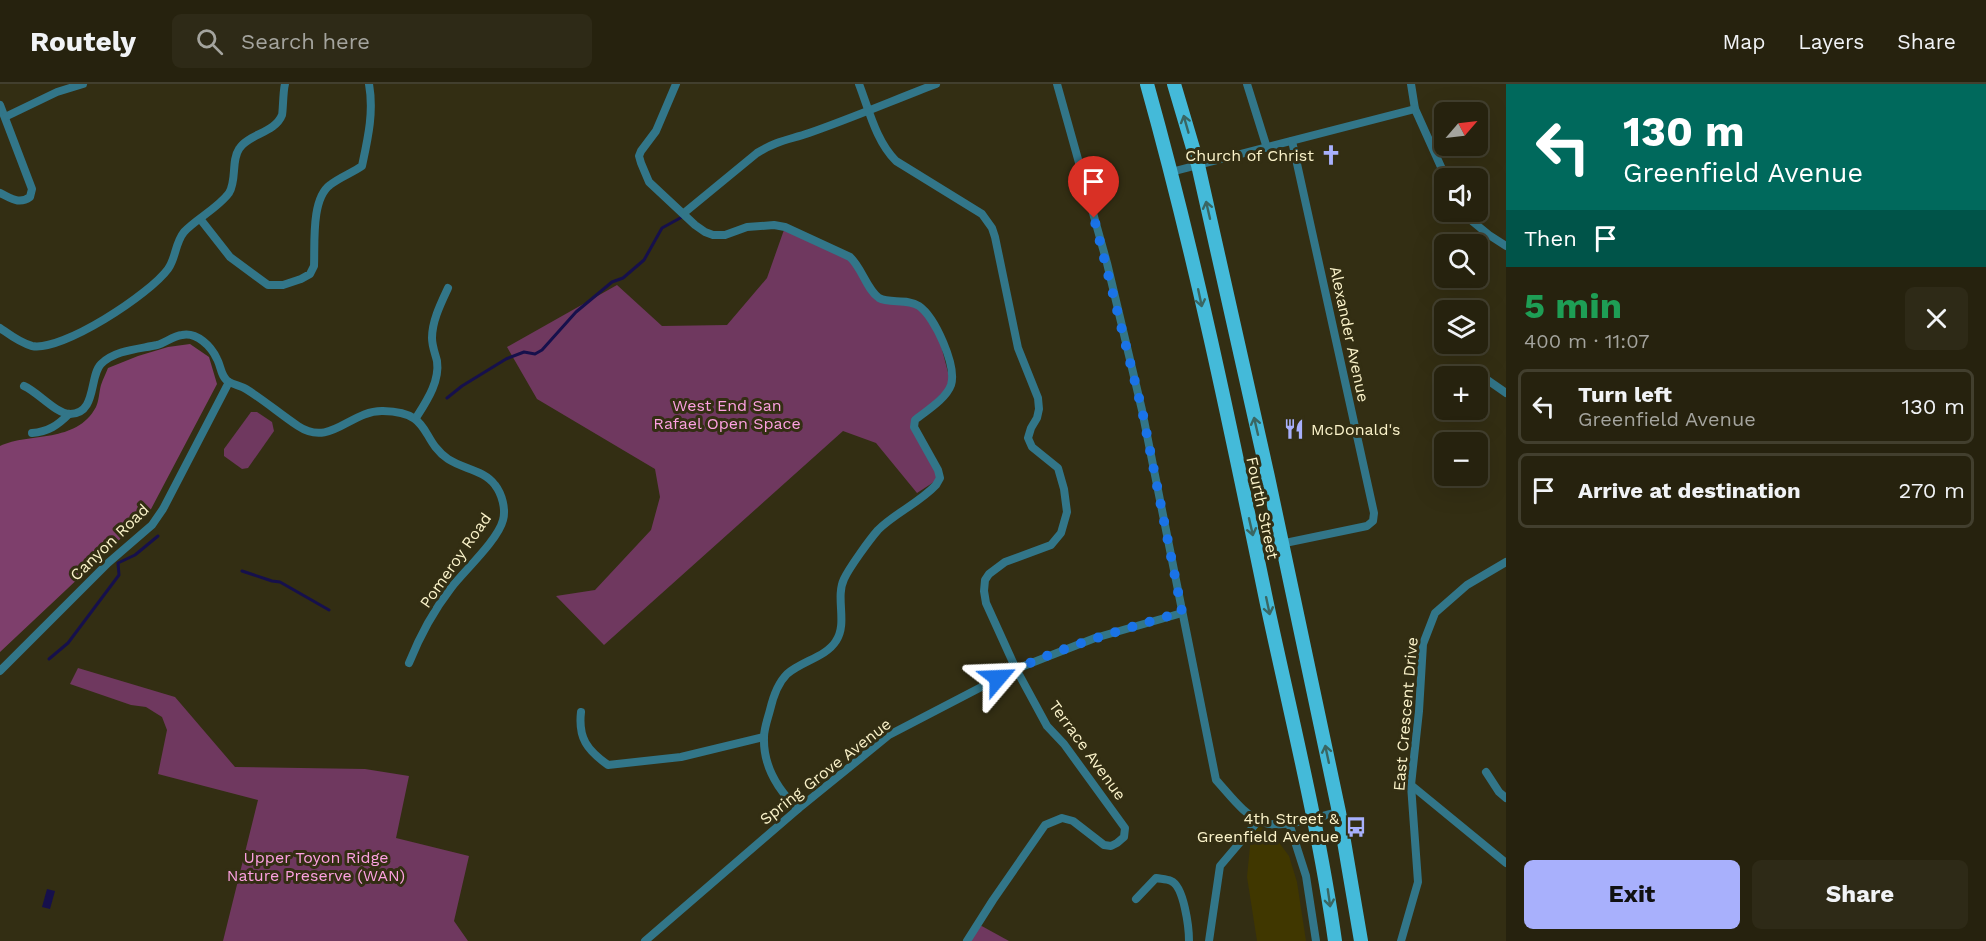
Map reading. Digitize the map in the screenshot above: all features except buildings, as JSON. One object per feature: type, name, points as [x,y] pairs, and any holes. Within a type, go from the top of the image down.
[{"type":"main road","name":"Fourth Street","points":[[1147,84],[1171,172],[1256,549],[1326,879],[1335,941]]},
{"type":"main road","name":"Fourth Street","points":[[1174,84],[1198,165],[1282,544],[1339,812],[1361,941]]},
{"type":"street","points":[[5,117],[57,92],[83,84]]},
{"type":"street","points":[[0,328],[16,340],[32,346],[56,344],[150,289],[169,268],[185,231],[228,193],[232,185],[238,150],[243,144],[278,121],[283,114],[282,100],[285,84]]},
{"type":"street","points":[[201,219],[230,258],[268,285],[283,285],[310,274],[314,266],[318,204],[322,193],[329,185],[362,166],[370,129],[372,100],[369,84]]},
{"type":"street","points":[[676,84],[656,131],[639,156],[649,182],[695,225],[713,235],[724,235],[747,227],[774,225],[785,227],[850,257],[858,264],[876,295],[882,300],[908,302],[919,306],[937,330],[952,370],[951,384],[947,393],[915,420],[914,427],[938,470],[940,478],[936,486],[879,530],[844,578],[840,595],[840,631],[836,641],[828,650],[798,665],[785,675],[774,695],[764,737],[767,760],[774,781],[786,798],[798,809]]},
{"type":"street","name":"Terrace Avenue","points":[[859,84],[880,141],[896,161],[982,214],[992,228],[1018,348],[1038,398],[1037,418],[1028,438],[1032,447],[1058,468],[1062,478],[1067,512],[1061,533],[1051,545],[1005,562],[989,574],[985,580],[986,603],[1016,669],[1047,726],[1064,744],[1125,828],[1124,837],[1111,846],[1104,845],[1073,821],[1062,818],[1045,825],[967,941]]},
{"type":"street","points":[[684,213],[770,145],[808,133],[936,84]]},
{"type":"street","points":[[1057,84],[1107,263],[1142,410],[1216,780],[1240,807],[1267,824],[1289,823],[1339,812]]},
{"type":"street","points":[[1247,84],[1267,148]]},
{"type":"street","points":[[1411,84],[1415,109],[1442,168]]},
{"type":"street","points":[[0,105],[32,189],[30,197],[25,201],[16,201],[0,193]]},
{"type":"street","points":[[1171,172],[1415,109]]},
{"type":"street","name":"Alexander Avenue","points":[[1256,549],[1367,526],[1373,521],[1374,513],[1292,141]]},
{"type":"street","points":[[1473,222],[1506,246]]},
{"type":"street","points":[[24,386],[35,390],[62,412],[77,413],[85,408],[90,398],[102,363],[119,354],[158,345],[182,335],[193,336],[209,346],[218,360],[224,377],[229,382],[249,390],[309,431],[329,432],[374,411],[399,413],[416,418],[434,384],[437,370],[432,338],[433,328],[448,288]]},
{"type":"street","points":[[1488,380],[1506,393]]},
{"type":"street","name":"Canyon Road","points":[[0,671],[108,563],[152,525],[163,509],[229,382]]},
{"type":"street","points":[[32,434],[48,430],[69,414]]},
{"type":"street","name":"Pomeroy Road","points":[[409,663],[416,645],[450,589],[480,555],[498,529],[504,513],[502,500],[494,483],[479,473],[446,458],[416,418]]},
{"type":"street","name":"East Crescent Drive","points":[[1401,941],[1418,882],[1411,784],[1423,645],[1435,613],[1467,585],[1506,562]]},
{"type":"street","name":"Spring Grove Avenue","points":[[645,941],[798,809],[889,735],[1016,669],[1095,638],[1182,612]]},
{"type":"street","points":[[580,712],[579,728],[585,743],[594,755],[608,765],[681,757],[764,737]]},
{"type":"street","points":[[1486,772],[1499,792],[1506,798]]},
{"type":"street","points":[[1411,784],[1506,863]]},
{"type":"street","points":[[1209,941],[1220,866],[1259,820]]},
{"type":"street","points":[[1289,823],[1305,876],[1316,941]]},
{"type":"street","points":[[1136,899],[1156,878],[1172,881],[1176,885],[1186,913],[1189,941]]},
{"type":"shaded area","points":[[190,344],[209,357],[217,384],[150,511],[0,652],[0,446],[65,432],[77,427],[96,407],[108,368],[168,347]]},
{"type":"shaded area","points":[[1259,826],[1272,833],[1289,856],[1297,882],[1306,941],[1257,941],[1247,877],[1251,836]]},
{"type":"shaded area","points":[[47,889],[55,891],[50,909],[42,907]]},
{"type":"green space","name":"West End San Rafael Open Space","points":[[785,227],[858,264],[876,295],[919,306],[937,330],[951,384],[915,420],[940,478],[917,493],[876,443],[843,431],[604,645],[556,596],[595,590],[651,530],[660,497],[655,469],[537,399],[507,347],[617,285],[662,326],[727,325],[767,278]]},
{"type":"green space","points":[[251,412],[257,412],[272,422],[274,431],[248,468],[242,469],[224,456],[224,449]]},
{"type":"green space","name":"Upper Toyon Ridge Nature Preserve (WAN)","points":[[78,668],[175,697],[235,767],[365,769],[409,776],[396,838],[469,856],[454,921],[468,941],[223,941],[258,800],[158,774],[167,730],[162,717],[146,707],[131,705],[70,684]]},
{"type":"green space","points":[[978,924],[1009,941],[966,941]]},
{"type":"waterway","points":[[447,398],[506,359],[524,352],[535,354],[542,350],[576,312],[612,282],[623,278],[644,260],[662,228],[682,217]]},
{"type":"waterway","points":[[49,659],[68,643],[119,575],[118,563],[135,555],[158,536]]},
{"type":"waterway","points":[[242,571],[280,582],[329,610]]},
{"type":"place","name":"Church of Christ","points":[[1331,155]]},
{"type":"place","name":"McDonald's","points":[[1294,429]]},
{"type":"place","name":"4th Street & Greenfield Avenue","points":[[1356,827]]},
{"type":"route","points":[[998,678],[1095,638],[1182,612],[1142,410],[1094,218]]}]
